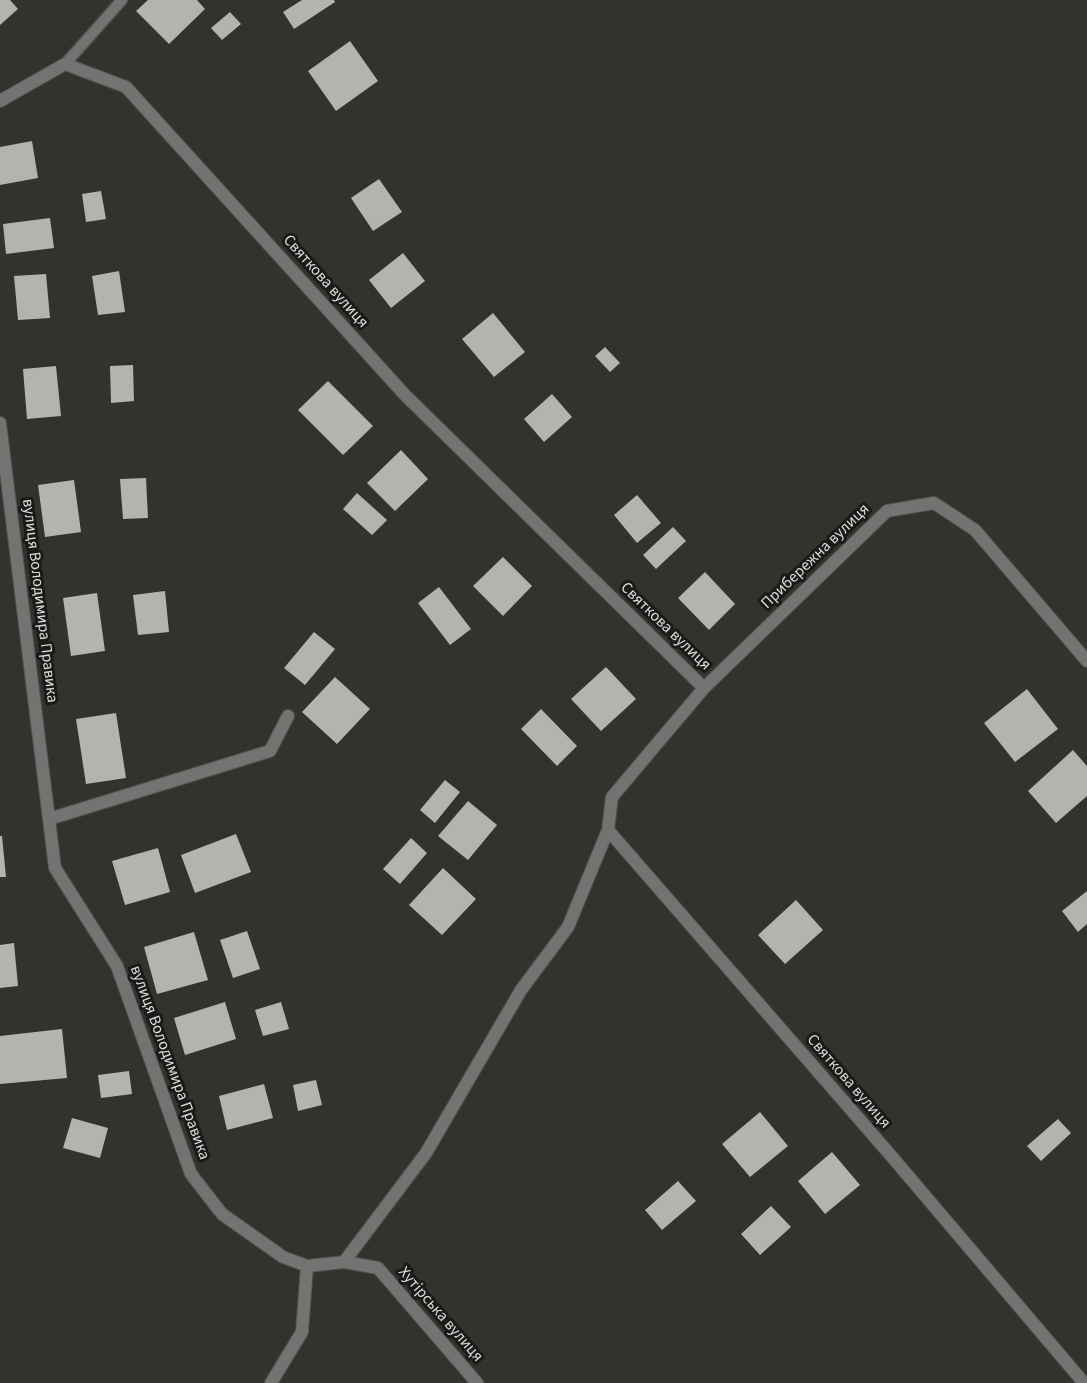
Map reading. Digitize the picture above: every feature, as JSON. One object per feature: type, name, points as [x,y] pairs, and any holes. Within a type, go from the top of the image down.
[{"type":"street","points":[[0,101],[64,64]]},
{"type":"street","name":"Святкова вулиця","points":[[64,64],[126,87],[405,395],[704,688],[612,797],[608,830],[893,1158],[1084,1383]]},
{"type":"street","name":"вулиця Володимира Правика","points":[[0,423],[55,868],[117,966],[191,1174],[222,1214],[283,1257],[307,1266]]},
{"type":"street","name":"Прибережна вулиця","points":[[704,688],[887,511],[934,503],[975,530],[1087,661]]},
{"type":"street","points":[[49,819],[270,751],[288,716]]},
{"type":"street","points":[[344,1262],[426,1153],[521,990],[568,927],[608,830]]},
{"type":"street","name":"Хутірська вулиця","points":[[307,1266],[344,1262],[378,1268],[477,1383]]},
{"type":"street","points":[[271,1383],[303,1332],[307,1266]]},
{"type":"lane","points":[[64,64],[122,0]]},
{"type":"building","points":[[0,0],[10,0],[18,9],[0,25]]},
{"type":"building","points":[[148,0],[197,0],[205,9],[169,44],[136,11]]},
{"type":"building","points":[[302,0],[334,0],[335,2],[294,29],[283,12]]},
{"type":"building","points":[[230,12],[241,24],[222,40],[211,28]]},
{"type":"building","points":[[350,41],[378,81],[336,111],[308,71]]},
{"type":"building","points":[[32,141],[38,178],[0,185],[0,147]]},
{"type":"building","points":[[379,179],[402,212],[373,231],[351,198]]},
{"type":"building","points":[[101,191],[106,219],[86,222],[82,194]]},
{"type":"building","points":[[50,218],[54,248],[6,254],[3,224]]},
{"type":"building","points":[[403,253],[425,281],[391,308],[369,280]]},
{"type":"building","points":[[119,271],[125,312],[98,315],[92,276]]},
{"type":"building","points":[[46,274],[50,318],[18,320],[14,276]]},
{"type":"building","points":[[493,313],[525,352],[494,377],[462,339]]},
{"type":"building","points":[[605,347],[620,363],[610,372],[595,356]]},
{"type":"building","points":[[133,365],[134,401],[111,403],[110,366]]},
{"type":"building","points":[[56,366],[61,416],[27,419],[23,369]]},
{"type":"building","points":[[328,381],[373,426],[343,455],[298,410]]},
{"type":"building","points":[[552,394],[572,417],[544,442],[524,419]]},
{"type":"building","points":[[401,450],[428,479],[395,511],[367,483]]},
{"type":"building","points":[[146,478],[148,518],[123,519],[120,479]]},
{"type":"building","points":[[74,480],[81,532],[45,537],[38,485]]},
{"type":"building","points":[[357,493],[387,520],[372,535],[343,509]]},
{"type":"building","points":[[637,495],[661,523],[637,543],[614,515]]},
{"type":"building","points":[[673,527],[686,541],[656,569],[643,555]]},
{"type":"building","points":[[503,557],[532,586],[503,616],[473,586]]},
{"type":"building","points":[[705,572],[735,604],[709,630],[678,598]]},
{"type":"building","points":[[439,587],[471,629],[450,645],[418,603]]},
{"type":"building","points":[[165,591],[169,632],[138,635],[133,595]]},
{"type":"building","points":[[97,593],[105,651],[71,656],[63,598]]},
{"type":"building","points":[[314,632],[335,649],[305,685],[284,668]]},
{"type":"building","points":[[606,667],[636,699],[601,731],[571,699]]},
{"type":"building","points":[[335,677],[370,709],[337,744],[302,712]]},
{"type":"building","points":[[1027,689],[1058,729],[1015,762],[984,723]]},
{"type":"building","points":[[541,709],[577,746],[557,766],[521,729]]},
{"type":"building","points":[[116,713],[126,778],[86,784],[76,719]]},
{"type":"building","points":[[1073,750],[1087,766],[1087,796],[1056,823],[1028,791]]},
{"type":"building","points":[[445,780],[460,792],[435,823],[420,810]]},
{"type":"building","points":[[468,801],[497,825],[468,860],[438,836]]},
{"type":"building","points":[[236,834],[251,872],[195,893],[181,855]]},
{"type":"building","points":[[0,836],[2,836],[6,877],[0,877]]},
{"type":"building","points":[[411,838],[427,853],[400,884],[383,869]]},
{"type":"building","points":[[158,848],[170,892],[125,905],[112,861]]},
{"type":"building","points":[[443,868],[476,899],[442,935],[409,905]]},
{"type":"building","points":[[1087,891],[1087,924],[1078,932],[1062,911]]},
{"type":"building","points":[[796,900],[823,930],[785,964],[758,935]]},
{"type":"building","points":[[247,931],[260,969],[233,978],[220,940]]},
{"type":"building","points":[[194,932],[208,980],[157,994],[144,947]]},
{"type":"building","points":[[14,943],[18,986],[0,988],[0,945]]},
{"type":"building","points":[[225,1002],[236,1039],[185,1055],[174,1018]]},
{"type":"building","points":[[281,1002],[289,1029],[263,1036],[255,1010]]},
{"type":"building","points":[[62,1029],[67,1078],[0,1084],[0,1036]]},
{"type":"building","points":[[129,1071],[132,1094],[101,1098],[98,1075]]},
{"type":"building","points":[[316,1080],[322,1105],[298,1111],[293,1085]]},
{"type":"building","points":[[264,1084],[273,1118],[227,1130],[219,1096]]},
{"type":"building","points":[[760,1112],[788,1146],[750,1177],[722,1144]]},
{"type":"building","points":[[72,1118],[108,1128],[100,1158],[63,1148]]},
{"type":"building","points":[[1058,1119],[1071,1133],[1041,1161],[1027,1146]]},
{"type":"building","points":[[832,1152],[860,1185],[825,1214],[798,1181]]},
{"type":"building","points":[[678,1181],[696,1201],[662,1230],[645,1210]]},
{"type":"building","points":[[771,1206],[791,1227],[760,1255],[741,1234]]}]
